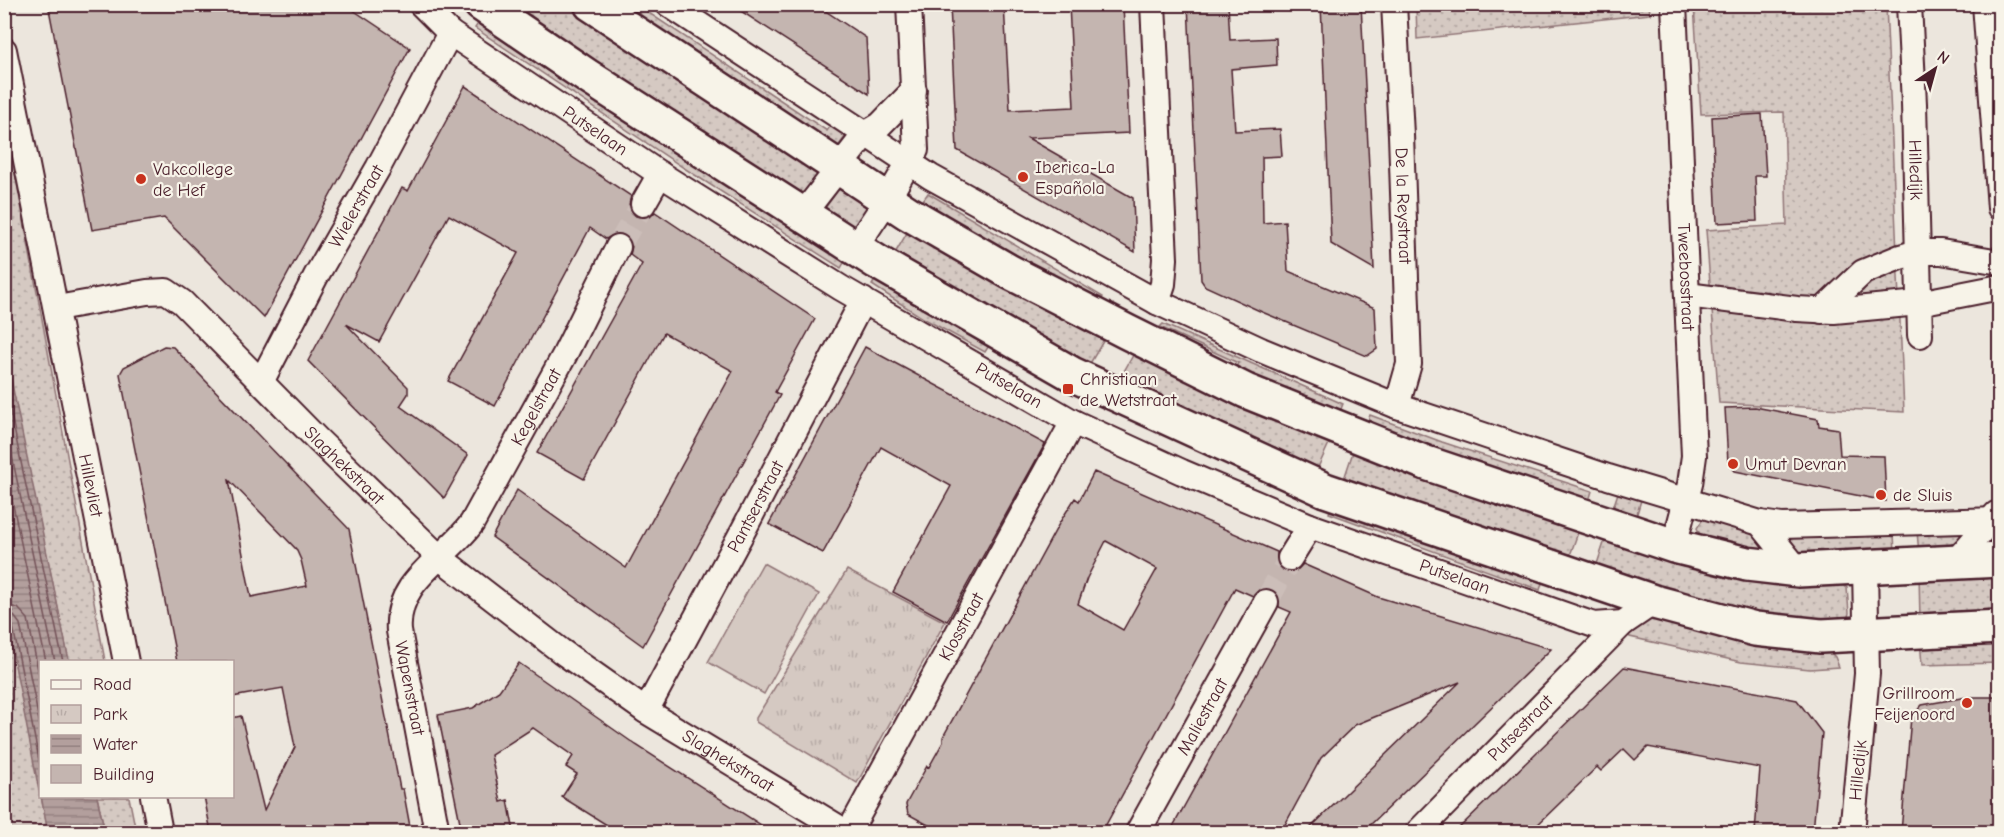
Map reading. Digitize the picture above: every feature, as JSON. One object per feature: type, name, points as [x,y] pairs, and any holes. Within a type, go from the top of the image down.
[{"type":"main road","points":[[482,4],[588,76],[855,248],[1071,374],[1314,485],[1654,602],[1755,629],[1821,636],[2000,627]]},
{"type":"main road","points":[[591,4],[887,200],[1010,272],[1246,391],[1426,463],[1674,546],[1747,564],[1798,570],[2000,560]]},
{"type":"street","name":"Putselaan","points":[[421,4],[450,33],[660,174],[1070,428],[1310,526],[1594,625],[1623,623]]},
{"type":"street","points":[[668,4],[909,163],[1066,253],[1157,302],[1261,350],[1397,406],[1686,502],[1760,523],[1782,526],[1904,524],[1996,517]]},
{"type":"street","points":[[855,248],[887,200],[916,150],[909,4]]},
{"type":"street","points":[[1153,4],[1165,259],[1163,284],[1157,302]]},
{"type":"street","name":"De la Reystraat","points":[[1394,4],[1409,364],[1397,406]]},
{"type":"street","name":"Tweebosstraat","points":[[1674,4],[1694,456],[1686,502],[1674,546]]},
{"type":"street","name":"Hilledijk","points":[[1909,4],[1920,335]]},
{"type":"street","points":[[1985,4],[1995,93],[2000,208]]},
{"type":"street","name":"Wielerstraat","points":[[261,382],[316,276],[378,168],[450,33]]},
{"type":"street","points":[[4,50],[57,308]]},
{"type":"street","points":[[803,214],[865,134],[880,125],[914,90]]},
{"type":"street","points":[[643,204],[660,174]]},
{"type":"street","name":"Kegelstraat","points":[[439,557],[462,536],[472,523],[564,356],[618,247]]},
{"type":"street","points":[[1822,310],[1863,272],[1918,252],[1941,252],[2000,262]]},
{"type":"street","points":[[1687,295],[1834,311],[1919,303],[2000,287]]},
{"type":"street","name":"Slaghekstraat","points":[[57,308],[147,292],[166,291],[182,302],[318,440],[439,557],[561,651],[646,711],[847,832]]},
{"type":"street","name":"Pantserstraat","points":[[646,711],[863,300]]},
{"type":"street","name":"Hillevliet","points":[[57,308],[126,660]]},
{"type":"street","name":"Klosstraat","points":[[847,832],[1070,428]]},
{"type":"street","points":[[1955,562],[1996,517]]},
{"type":"street","points":[[1760,523],[1798,570]]},
{"type":"street","points":[[1290,558],[1310,526]]},
{"type":"street","name":"Wapenstraat","points":[[437,832],[398,618],[400,605],[408,591],[439,557]]},
{"type":"street","name":"Hilledijk","points":[[1852,832],[1867,674],[1865,567]]},
{"type":"street","name":"Maliestraat","points":[[1138,832],[1266,602]]},
{"type":"street","points":[[1623,623],[1654,602]]},
{"type":"street","name":"Putsestraat","points":[[1418,832],[1623,623]]},
{"type":"street","points":[[153,798],[160,832]]},
{"type":"green space","points":[[1649,4],[1650,14],[1417,39],[1416,5]]},
{"type":"green space","points":[[500,5],[577,5],[826,169],[800,205]]},
{"type":"green space","points":[[615,5],[637,5],[827,131],[833,122],[848,133],[834,152]]},
{"type":"green space","points":[[1694,5],[1886,5],[1904,412],[1719,403],[1706,230],[1787,225],[1784,112],[1701,114]]},
{"type":"green space","points":[[479,22],[845,261],[841,268],[684,168],[475,28]]},
{"type":"green space","points":[[4,113],[105,660],[69,660],[4,350]]},
{"type":"green space","points":[[844,182],[874,201],[857,228],[847,231],[827,216],[825,208]]},
{"type":"green space","points":[[928,193],[1103,297],[1100,303],[919,206]]},
{"type":"green space","points":[[911,226],[1105,338],[1085,372],[891,260]]},
{"type":"green space","points":[[878,275],[990,344],[985,352],[923,318],[872,285]]},
{"type":"green space","points":[[1163,324],[1343,404],[1339,414],[1235,370],[1238,363],[1160,327]]},
{"type":"green space","points":[[1136,350],[1331,439],[1315,474],[1118,382]]},
{"type":"green space","points":[[1370,415],[1442,442],[1592,491],[1589,501],[1367,424]]},
{"type":"green space","points":[[1355,446],[1581,524],[1567,564],[1342,485]]},
{"type":"green space","points":[[1619,490],[1642,497],[1635,520],[1611,514]]},
{"type":"green space","points":[[1332,504],[1543,580],[1540,590],[1329,513]]},
{"type":"green space","points":[[1703,519],[1754,531],[1777,555],[1702,539],[1697,528]]},
{"type":"green space","points":[[1608,531],[1842,584],[1847,588],[1849,613],[1847,620],[1806,626],[1594,573]]},
{"type":"green space","points":[[1968,531],[1945,549],[1919,553],[1917,532]]},
{"type":"green space","points":[[1894,533],[1895,554],[1802,559],[1783,535]]},
{"type":"green space","points":[[763,563],[819,594],[764,694],[708,662]]},
{"type":"green space","points":[[1999,567],[1999,618],[1920,622],[1919,571]]},
{"type":"green space","points":[[847,570],[945,622],[857,783],[756,722],[756,718]]},
{"type":"green space","points":[[5,613],[39,786],[39,798],[41,798],[48,832],[5,832]]},
{"type":"green space","points":[[1659,615],[1827,649],[1835,657],[1839,667],[1810,669],[1741,662],[1630,637],[1629,635]]},
{"type":"green space","points":[[1999,636],[1999,663],[1922,665],[1920,640]]},
{"type":"green space","points":[[97,798],[129,798],[136,832],[105,832]]},
{"type":"water","points":[[5,350],[69,660],[39,660],[39,791],[5,613]]},
{"type":"water","points":[[41,798],[97,798],[105,832],[48,832]]},
{"type":"building","points":[[48,4],[344,4],[410,48],[264,318],[164,218],[92,230]]},
{"type":"building","points":[[730,4],[815,4],[866,38],[869,94]]},
{"type":"building","points":[[1069,4],[1123,4],[1129,133],[1028,138],[1133,198],[1135,252],[957,150],[950,5],[1004,5],[1010,110],[1074,107]]},
{"type":"building","points":[[1188,4],[1228,4],[1230,40],[1276,38],[1277,65],[1231,69],[1235,131],[1280,129],[1282,156],[1262,157],[1263,223],[1285,221],[1288,271],[1375,308],[1377,349],[1367,356],[1205,286],[1201,280]]},
{"type":"building","points":[[1321,4],[1361,4],[1374,269],[1331,244]]},
{"type":"building","points":[[465,86],[631,196],[630,211],[636,216],[650,217],[655,212],[815,319],[775,392],[780,395],[643,646],[492,537],[517,490],[626,568],[733,371],[664,333],[584,479],[537,453],[642,264],[630,255],[632,246],[625,235],[617,233],[606,239],[590,228],[495,406],[448,381],[518,253],[449,215],[379,342],[346,324],[408,387],[408,394],[400,406],[468,455],[444,498],[308,361],[402,188],[408,191]]},
{"type":"building","points":[[1762,114],[1766,176],[1755,176],[1757,221],[1717,223],[1712,117]]},
{"type":"building","points":[[164,346],[173,347],[349,529],[400,789],[403,789],[411,832],[211,832],[204,798],[234,798],[234,718],[241,716],[264,810],[295,747],[283,688],[234,697],[234,660],[177,660],[120,374],[124,367]],"holes":[[[229,480],[296,549],[307,586],[251,597]]]},
{"type":"building","points":[[865,347],[1045,444],[947,621],[893,592],[951,486],[881,447],[823,553],[769,524]]},
{"type":"building","points":[[1755,407],[1818,419],[1819,426],[1838,429],[1840,455],[1884,456],[1886,501],[1735,471],[1728,463],[1725,408]]},
{"type":"building","points":[[1094,472],[1277,552],[1277,564],[1283,570],[1296,571],[1303,564],[1378,597],[1551,649],[1363,832],[1306,832],[1460,682],[1355,725],[1321,758],[1281,832],[1170,832],[1291,612],[1279,607],[1278,595],[1272,589],[1259,590],[1253,596],[1235,588],[1102,832],[941,832],[908,814],[906,804],[943,742],[943,737],[1060,522],[1075,498],[1079,501]],"holes":[[[1106,541],[1157,569],[1123,630],[1078,604],[1087,578]]]},
{"type":"building","points":[[519,663],[636,745],[772,832],[618,832],[562,797],[577,774],[566,767],[573,756],[533,728],[491,755],[501,802],[508,800],[514,832],[462,832],[438,715],[473,708],[499,691]]},
{"type":"building","points":[[1624,667],[1797,700],[1822,733],[1813,832],[1755,832],[1760,768],[1648,747],[1635,760],[1624,749],[1601,771],[1597,767],[1530,832],[1455,832]]},
{"type":"building","points":[[1967,697],[2000,697],[2000,752],[1994,751],[1992,782],[2000,790],[2000,832],[1901,832],[1911,717],[1922,705]]},
{"type":"tunnel","points":[[618,247],[643,204]]},
{"type":"tunnel","points":[[1266,602],[1290,558]]},
{"type":"tram line","points":[[4,803],[10,832]]},
{"type":"place","name":"Iberica-La Española","points":[[1023,177]]},
{"type":"place","name":"Vakcollege de Hef","points":[[141,179]]},
{"type":"place","name":"Christiaan de Wetstraat","points":[[1068,389]]},
{"type":"place","name":"Umut Devran","points":[[1733,464]]},
{"type":"place","name":"de Sluis","points":[[1881,495]]},
{"type":"place","name":"Grillroom Feijenoord","points":[[1967,703]]}]
